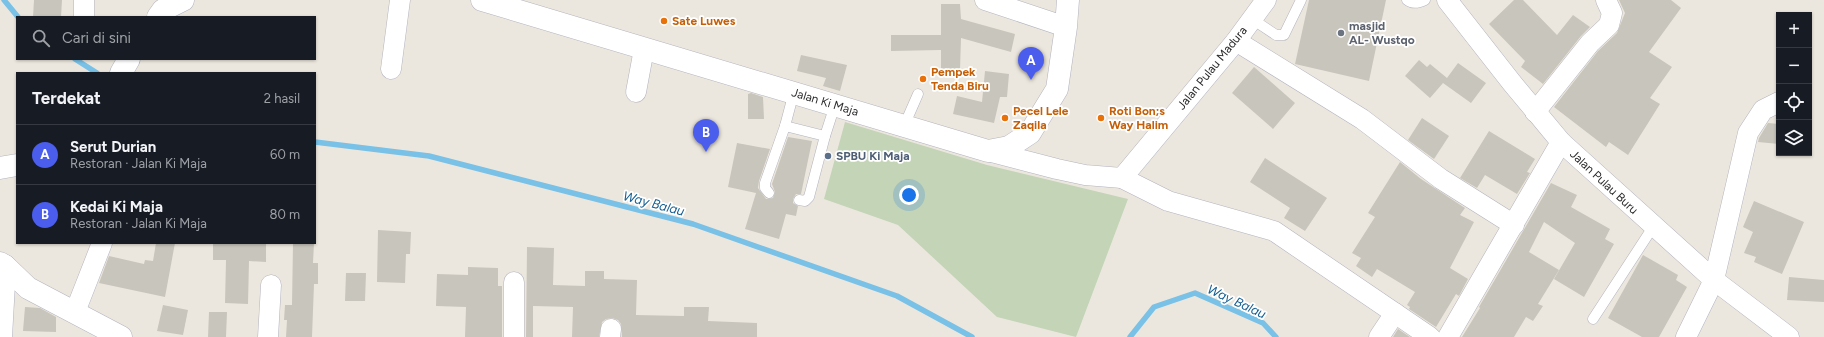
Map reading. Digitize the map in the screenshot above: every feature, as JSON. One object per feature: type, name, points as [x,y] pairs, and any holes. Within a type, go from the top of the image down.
[{"type":"main road","points":[[159,16],[163,10],[183,0]]},
{"type":"main road","name":"Jalan Ki Maja","points":[[482,0],[504,3],[644,49],[794,92],[988,151],[1009,147],[1030,133],[1056,89],[1066,27],[1068,0]]},
{"type":"main road","points":[[122,72],[128,60]]},
{"type":"main road","points":[[0,168],[16,165]]},
{"type":"main road","points":[[2,337],[2,273],[120,337]]},
{"type":"street","points":[[84,0],[84,16]]},
{"type":"street","points":[[391,69],[400,0]]},
{"type":"street","points":[[985,0],[1066,27]]},
{"type":"street","name":"Jalan Pulau Madura","points":[[1122,178],[1236,41],[1266,0]]},
{"type":"street","name":"Jalan Pulau Buru","points":[[1448,0],[1561,142],[1653,227],[1714,280],[1789,337]]},
{"type":"street","points":[[1536,112],[1590,43],[1609,25],[1612,12],[1606,0]]},
{"type":"street","points":[[1236,41],[1362,119],[1441,179],[1514,225]]},
{"type":"street","points":[[636,92],[644,49]]},
{"type":"street","points":[[1686,337],[1714,280],[1734,186],[1748,133],[1763,110],[1776,104]]},
{"type":"street","points":[[1448,337],[1561,142]]},
{"type":"street","points":[[988,151],[1085,175],[1122,178],[1168,200],[1274,231],[1430,337]]},
{"type":"street","points":[[75,312],[102,244]]},
{"type":"street","points":[[514,282],[514,337]]},
{"type":"street","points":[[268,337],[271,285]]},
{"type":"street","points":[[1379,337],[1395,313]]},
{"type":"lane","points":[[1252,19],[1276,35],[1284,35],[1301,0]]},
{"type":"lane","points":[[1407,0],[1411,3],[1419,3],[1425,0]]},
{"type":"lane","points":[[769,193],[764,188],[765,183],[785,126],[794,92]]},
{"type":"lane","points":[[904,126],[918,94]]},
{"type":"lane","points":[[799,200],[804,201],[809,197],[824,136],[835,105]]},
{"type":"lane","points":[[785,126],[824,136]]},
{"type":"lane","points":[[1593,319],[1653,227]]},
{"type":"green space","points":[[845,122],[987,165],[1128,199],[1076,337],[997,317],[898,225],[824,199]]},
{"type":"building","points":[[34,0],[62,0],[61,16],[33,16]]},
{"type":"building","name":"masjid AL- Wustqo","points":[[1309,0],[1386,0],[1369,81],[1295,64]]},
{"type":"building","points":[[1514,0],[1523,0],[1557,35],[1573,15],[1590,27],[1581,36],[1543,84],[1521,67],[1525,61],[1489,24]]},
{"type":"building","points":[[1619,0],[1671,0],[1681,8],[1649,52],[1672,67],[1650,98],[1660,104],[1628,155],[1609,142],[1606,147],[1554,107],[1598,51],[1617,33],[1625,13]]},
{"type":"building","points":[[941,4],[960,4],[961,19],[1015,34],[1011,52],[961,38],[960,70],[941,70],[941,50],[891,51],[891,35],[941,35]]},
{"type":"building","points":[[801,55],[847,65],[840,91],[823,86],[826,78],[797,71]]},
{"type":"building","points":[[1419,60],[1427,67],[1430,64],[1447,78],[1458,63],[1486,83],[1471,103],[1443,83],[1430,98],[1405,76]]},
{"type":"building","points":[[1254,67],[1295,103],[1273,129],[1232,93]]},
{"type":"building","points":[[985,71],[1009,74],[1007,97],[1000,97],[994,123],[953,114],[957,96],[982,102]]},
{"type":"building","points":[[751,93],[763,97],[764,119],[748,119],[748,94]]},
{"type":"building","points":[[1422,118],[1449,136],[1434,159],[1408,140]]},
{"type":"building","points":[[1768,123],[1776,124],[1776,144],[1758,142]]},
{"type":"building","points":[[1489,131],[1535,159],[1527,172],[1530,173],[1517,194],[1485,175],[1477,188],[1460,178]]},
{"type":"building","points":[[788,137],[812,141],[801,194],[796,194],[793,199],[793,203],[798,206],[796,216],[786,214],[779,239],[745,229],[756,193],[728,187],[737,143],[770,149],[758,188],[766,199],[773,198],[775,192],[772,184]]},
{"type":"building","points":[[1265,158],[1327,198],[1305,231],[1284,218],[1290,208],[1250,182]]},
{"type":"building","points":[[1400,162],[1421,179],[1465,208],[1460,215],[1474,222],[1450,268],[1468,279],[1459,296],[1456,294],[1436,327],[1409,309],[1410,307],[1407,305],[1415,292],[1377,269],[1372,277],[1356,266],[1361,258],[1352,253],[1375,217],[1368,213]]},
{"type":"building","points":[[1551,183],[1577,195],[1571,207],[1610,229],[1605,239],[1614,244],[1584,297],[1554,279],[1575,243],[1544,222],[1529,252],[1559,270],[1538,304],[1543,306],[1533,321],[1526,317],[1514,337],[1462,337],[1480,308],[1479,307]]},
{"type":"building","points":[[1754,201],[1804,222],[1782,274],[1754,262],[1756,257],[1744,253],[1753,232],[1743,227]]},
{"type":"building","points":[[378,230],[411,232],[410,254],[406,254],[405,283],[377,282]]},
{"type":"building","points":[[156,244],[175,244],[165,297],[99,283],[109,256],[144,264],[145,260],[153,261]]},
{"type":"building","points":[[213,244],[266,244],[266,262],[249,261],[248,304],[225,303],[226,260],[213,260]]},
{"type":"building","points":[[293,244],[314,244],[313,263],[318,263],[318,284],[314,284],[312,337],[286,337],[287,320],[284,320],[285,305],[292,305]]},
{"type":"building","points":[[527,247],[554,248],[553,285],[585,286],[585,271],[604,271],[604,279],[637,280],[636,315],[684,316],[684,307],[709,307],[708,321],[757,323],[757,337],[622,337],[621,324],[618,320],[612,318],[606,319],[602,322],[599,337],[572,337],[573,307],[533,306],[533,337],[526,337]]},
{"type":"building","points":[[1643,255],[1678,275],[1676,280],[1687,287],[1659,337],[1642,337],[1608,318]]},
{"type":"building","points":[[468,267],[498,268],[498,286],[502,286],[502,337],[465,337],[466,307],[436,306],[437,274],[468,275]]},
{"type":"building","points":[[346,273],[366,273],[365,301],[345,301]]},
{"type":"building","points":[[1789,277],[1824,280],[1824,302],[1787,300]]},
{"type":"building","points":[[163,305],[188,310],[183,335],[157,331]]},
{"type":"building","points":[[25,307],[40,308],[56,317],[56,332],[23,331]]},
{"type":"building","points":[[209,312],[227,312],[226,337],[208,337]]},
{"type":"building","points":[[1398,329],[1410,337],[1393,337]]},
{"type":"waterway","name":"Way Balau","points":[[4,0],[17,16]]},
{"type":"waterway","name":"Way Balau","points":[[77,60],[95,72]]},
{"type":"waterway","name":"Way Balau","points":[[316,142],[429,156],[693,224],[897,296],[972,337]]},
{"type":"waterway","name":"Way Balau","points":[[1130,337],[1154,307],[1195,293],[1263,323],[1276,337]]},
{"type":"place","name":"Sate Luwes","points":[[664,21]]},
{"type":"place","name":"masjid AL- Wustqo","points":[[1341,33]]},
{"type":"place","name":"Pempek Tenda Biru","points":[[923,79]]},
{"type":"place","name":"Serut Durian","points":[[1031,80]]},
{"type":"place","name":"Pecel Lele Zaqila","points":[[1005,118]]},
{"type":"place","name":"Roti Bon;s Way Halim","points":[[1101,118]]},
{"type":"place","name":"Kedai Ki Maja","points":[[706,152]]},
{"type":"place","name":"SPBU Ki Maja","points":[[828,156]]}]
